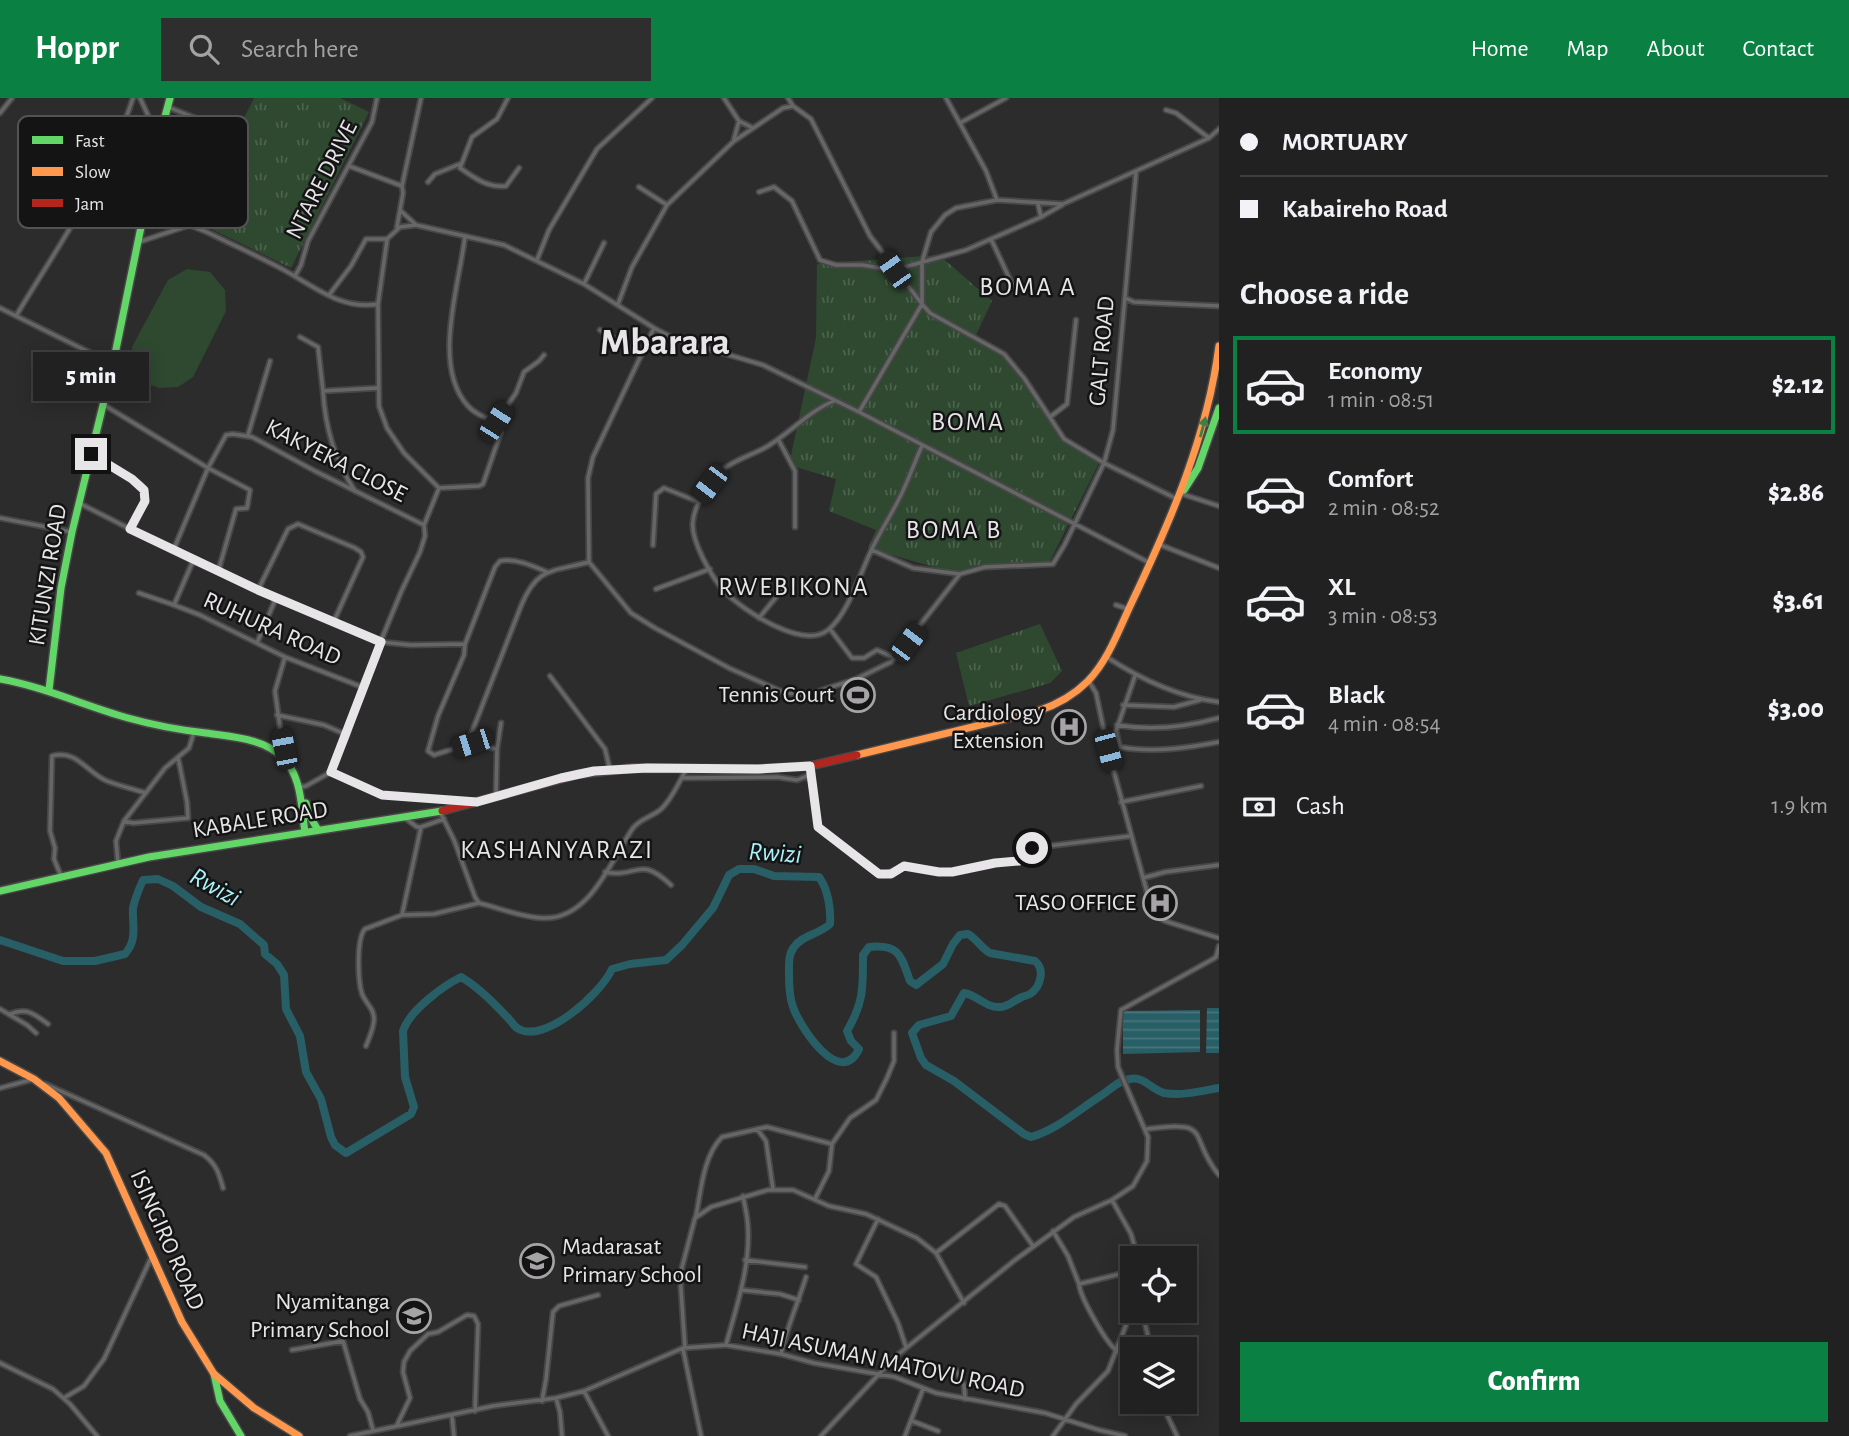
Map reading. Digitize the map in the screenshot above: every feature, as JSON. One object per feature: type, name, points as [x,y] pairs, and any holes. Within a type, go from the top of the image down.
[{"type":"main road","name":"KITUNZI ROAD","points":[[49,690],[61,588],[72,532],[113,364],[142,228]]},
{"type":"main road","points":[[1181,495],[1212,393],[1219,346]]},
{"type":"main road","points":[[1181,495],[1192,482],[1219,408]]},
{"type":"main road","name":"KABALE ROAD","points":[[0,891],[118,863],[440,811],[561,778],[610,770],[647,768],[810,766],[1038,711],[1068,697],[1088,680],[1105,656],[1181,495]]},
{"type":"main road","points":[[0,679],[49,690],[121,716],[194,732],[235,734],[255,739],[283,756],[301,787],[307,810],[318,830]]},
{"type":"main road","points":[[301,787],[305,832]]},
{"type":"main road","points":[[291,834],[300,827],[303,815]]},
{"type":"main road","name":"ISINGIRO ROAD","points":[[0,1061],[34,1079],[59,1097],[106,1153],[182,1322],[214,1374],[254,1408],[299,1436]]},
{"type":"main road","points":[[214,1374],[218,1402],[241,1436]]},
{"type":"street","points":[[0,113],[12,98]]},
{"type":"street","points":[[126,116],[133,98]]},
{"type":"street","points":[[140,98],[148,116]]},
{"type":"street","name":"NTARE DRIVE","points":[[295,276],[308,241],[372,122],[377,98]]},
{"type":"street","points":[[396,229],[404,193],[402,186],[421,98]]},
{"type":"street","points":[[508,98],[497,119],[472,137],[460,168],[480,182],[497,187],[506,186],[519,168]]},
{"type":"street","points":[[537,261],[549,230],[597,149],[652,98]]},
{"type":"street","points":[[724,98],[739,121],[753,128]]},
{"type":"street","points":[[788,98],[793,106],[811,119],[870,236],[930,313],[1004,354],[1024,378],[1064,439],[1104,463],[1181,495],[1219,506]]},
{"type":"street","points":[[946,98],[986,171],[997,200]]},
{"type":"street","points":[[960,123],[1006,98]]},
{"type":"street","points":[[169,102],[197,116]]},
{"type":"street","points":[[618,304],[632,267],[667,205],[734,141],[783,108],[793,106]]},
{"type":"street","points":[[1166,110],[1176,113],[1209,138]]},
{"type":"street","points":[[734,141],[739,121]]},
{"type":"street","points":[[759,192],[774,187],[792,201],[816,257],[824,263],[894,270],[967,250],[1209,138],[1219,129]]},
{"type":"street","points":[[428,182],[435,174],[460,164]]},
{"type":"street","points":[[349,166],[402,186]]},
{"type":"street","name":"GALT ROAD","points":[[960,574],[985,567],[1052,564],[1065,544],[1104,463],[1113,430],[1136,173]]},
{"type":"street","points":[[639,187],[667,205]]},
{"type":"street","points":[[859,412],[922,304],[922,262],[932,232],[945,215],[957,208],[997,200],[1063,204]]},
{"type":"street","points":[[1038,204],[1041,217]]},
{"type":"street","points":[[401,211],[416,225]]},
{"type":"street","points":[[465,236],[450,323],[452,365],[465,403],[476,413],[496,422],[500,432],[483,484],[439,488],[404,453],[387,428],[381,417],[377,388],[378,304],[387,239],[396,229],[405,225],[416,225],[465,236],[503,245],[584,284],[675,339],[763,365],[1150,563]]},
{"type":"street","points":[[16,316],[69,228]]},
{"type":"street","points":[[139,242],[181,228]]},
{"type":"street","points":[[196,228],[295,276],[316,290],[361,307],[378,304]]},
{"type":"street","points":[[329,295],[351,266],[363,242],[368,238],[387,239]]},
{"type":"street","points":[[991,239],[1013,286]]},
{"type":"street","points":[[584,284],[604,243]]},
{"type":"street","points":[[1125,298],[1134,302],[1219,306]]},
{"type":"street","points":[[0,308],[113,364]]},
{"type":"street","points":[[1050,418],[1067,404],[1076,320]]},
{"type":"street","points":[[654,328],[589,468],[589,562],[637,618],[729,668],[785,693],[800,694],[835,687],[870,673],[895,659],[960,574]]},
{"type":"street","points":[[600,330],[640,354]]},
{"type":"street","points":[[300,337],[318,347],[326,421],[331,440],[344,471],[358,493]]},
{"type":"street","points":[[496,422],[516,393],[524,372],[544,355]]},
{"type":"street","points":[[248,435],[256,400],[270,361]]},
{"type":"street","points":[[323,391],[377,388]]},
{"type":"street","points":[[825,396],[825,405]]},
{"type":"street","points":[[834,401],[766,447],[736,460],[720,472],[699,502],[692,520],[694,539],[724,591],[759,618],[806,637],[820,636],[830,629],[848,601],[871,550],[900,498],[922,446]]},
{"type":"street","points":[[102,404],[250,490],[247,508],[236,509],[218,572]]},
{"type":"street","name":"KAKYEKA CLOSE","points":[[208,468],[226,435],[248,435],[424,525]]},
{"type":"street","points":[[778,439],[795,471],[795,527]]},
{"type":"street","points":[[91,454],[132,479],[144,490],[145,501],[130,529]]},
{"type":"street","points":[[173,551],[208,468]]},
{"type":"street","points":[[301,787],[331,772],[347,735],[362,687],[420,552],[425,536],[424,525],[439,488]]},
{"type":"street","points":[[653,545],[656,494],[664,488],[699,502]]},
{"type":"street","points":[[79,503],[193,561],[381,642],[411,645],[465,644]]},
{"type":"street","points":[[0,518],[72,532]]},
{"type":"street","points":[[258,590],[288,529],[298,524],[355,548],[363,557],[334,621]]},
{"type":"street","points":[[1158,544],[1219,568]]},
{"type":"street","points":[[871,550],[913,568],[960,574]]},
{"type":"street","points":[[497,749],[472,743],[434,755],[428,751],[438,716],[464,655],[465,644],[495,567],[500,561],[507,559],[547,572]]},
{"type":"street","name":"RUHURA ROAD","points":[[193,561],[174,605],[285,657],[362,687]]},
{"type":"street","points":[[472,743],[472,729],[525,596],[537,577],[589,562]]},
{"type":"street","points":[[656,589],[710,569]]},
{"type":"street","points":[[759,618],[782,590]]},
{"type":"street","points":[[139,593],[174,605]]},
{"type":"street","points":[[257,643],[276,598]]},
{"type":"street","points":[[1116,605],[1128,609]]},
{"type":"street","points":[[830,629],[852,658],[863,658],[877,650],[895,659]]},
{"type":"street","points":[[1105,656],[1135,676],[1200,700],[1219,702]]},
{"type":"street","points":[[283,756],[276,684],[285,657]]},
{"type":"street","points":[[550,676],[605,749],[610,770]]},
{"type":"street","points":[[1135,676],[1117,725],[1120,747],[1184,748],[1219,742]]},
{"type":"street","points":[[1088,680],[1096,693],[1149,906],[1159,919],[1219,938]]},
{"type":"street","points":[[1124,705],[1174,707],[1200,700]]},
{"type":"street","points":[[277,715],[324,725],[347,735]]},
{"type":"street","points":[[1117,725],[1134,728],[1166,727],[1219,718]]},
{"type":"street","points":[[496,797],[497,749],[501,723]]},
{"type":"street","points":[[118,863],[116,841],[124,821],[165,768],[189,748],[194,732]]},
{"type":"street","points":[[61,876],[54,859],[55,848],[50,831],[52,756],[70,755],[105,780],[146,793]]},
{"type":"street","points":[[124,821],[133,823],[188,818],[178,757]]},
{"type":"street","points":[[810,766],[818,827],[875,872],[883,875],[891,874],[904,866],[956,872],[995,863],[1019,861],[1032,848],[1131,836]]},
{"type":"street","points":[[366,1046],[374,1018],[373,1010],[362,992],[360,936],[365,929],[402,915],[434,914],[479,903],[527,916],[551,918],[578,907],[596,887],[634,827],[659,811],[686,769]]},
{"type":"street","points":[[331,772],[382,795],[477,802]]},
{"type":"street","points":[[682,778],[797,780],[807,776],[812,782]]},
{"type":"street","points":[[1121,802],[1201,786]]},
{"type":"street","points":[[440,811],[479,903]]},
{"type":"street","points":[[403,817],[417,827],[444,819]]},
{"type":"street","points":[[402,915],[421,827]]},
{"type":"street","points":[[1143,878],[1165,872],[1219,865]]},
{"type":"street","points":[[606,872],[620,874],[642,868],[659,874],[671,886]]},
{"type":"street","points":[[821,1436],[906,1347],[1033,1245],[1074,1217],[1112,1200],[1133,1186],[1142,1171],[1148,1150],[1147,1129],[1120,1074],[1117,1050],[1123,1007],[1147,997],[1213,959],[1219,946]]},
{"type":"street","points":[[0,1009],[36,1033]]},
{"type":"street","points":[[10,1014],[30,1011],[48,1024]]},
{"type":"street","points":[[815,1199],[829,1171],[832,1144],[850,1118],[876,1100],[894,1060],[894,1033]]},
{"type":"street","points":[[0,1088],[34,1079],[204,1155],[213,1162],[219,1172],[223,1188]]},
{"type":"street","points":[[1147,1129],[1179,1125],[1195,1131],[1219,1175]]},
{"type":"street","points":[[701,1436],[684,1348],[680,1275],[704,1175],[717,1143],[731,1133],[757,1128],[779,1129],[832,1144]]},
{"type":"street","points":[[757,1128],[766,1141],[773,1189]]},
{"type":"street","points":[[695,1218],[711,1207],[743,1196],[773,1189],[793,1190],[829,1206],[866,1214],[918,1238],[936,1253],[964,1303]]},
{"type":"street","points":[[726,1345],[741,1290],[745,1259],[748,1229],[743,1196]]},
{"type":"street","points":[[1112,1200],[1131,1234],[1134,1246]]},
{"type":"street","points":[[936,1253],[999,1204],[1005,1206],[1033,1245]]},
{"type":"street","points":[[878,1219],[856,1264],[876,1277],[898,1323],[906,1347]]},
{"type":"street","points":[[1053,1231],[1068,1256],[1082,1298],[1107,1339],[1120,1353]]},
{"type":"street","points":[[64,1398],[84,1386],[104,1359],[149,1267],[152,1254]]},
{"type":"street","points":[[745,1259],[805,1267]]},
{"type":"street","points":[[1079,1284],[1120,1274]]},
{"type":"street","points":[[781,1354],[806,1277]]},
{"type":"street","points":[[741,1290],[780,1294],[799,1300]]},
{"type":"street","points":[[541,1401],[553,1312],[559,1306],[598,1295]]},
{"type":"street","points":[[397,1425],[410,1398],[404,1377],[406,1357],[421,1338],[438,1332],[467,1315],[474,1316],[478,1324],[475,1412]]},
{"type":"street","points":[[1053,1436],[1076,1404],[1108,1371],[1127,1323]]},
{"type":"street","points":[[292,1350],[343,1340],[360,1399],[368,1412],[373,1430]]},
{"type":"street","name":"HAJI ASUMAN MATOVU ROAD","points":[[350,1436],[475,1412],[493,1406],[556,1398],[584,1391],[684,1348],[726,1345],[908,1380],[936,1393],[1065,1419],[1125,1436]]},
{"type":"street","points":[[0,1363],[53,1389],[97,1436]]},
{"type":"street","points":[[955,1369],[964,1385],[965,1399]]},
{"type":"street","points":[[905,1436],[923,1388]]},
{"type":"street","points":[[584,1391],[608,1436]]},
{"type":"street","points":[[556,1398],[562,1436]]},
{"type":"street","points":[[1167,1414],[1177,1436]]},
{"type":"street","points":[[452,1416],[454,1436]]},
{"type":"street","points":[[912,1421],[939,1432]]},
{"type":"green space","points":[[254,98],[340,98],[369,112],[291,268],[209,228],[248,228],[248,116],[245,116]]},
{"type":"green space","points":[[939,255],[992,301],[974,339],[1003,353],[1062,439],[1100,461],[1049,563],[958,574],[868,548],[876,530],[829,511],[836,479],[789,465],[816,338],[817,264]]},
{"type":"green space","points":[[187,269],[210,272],[225,290],[226,311],[193,377],[178,387],[160,388],[144,383],[134,366],[132,347],[168,280]]},
{"type":"green space","points":[[1040,624],[1062,671],[1050,683],[969,706],[956,653]]},
{"type":"water","points":[[1207,1008],[1219,1008],[1219,1053],[1206,1053]]},
{"type":"water","points":[[1200,1010],[1200,1052],[1123,1054],[1123,1011]]},
{"type":"waterway","name":"Rwizi","points":[[0,940],[63,961],[95,961],[125,954],[132,943],[133,908],[143,880],[158,879],[173,886],[201,907],[240,924],[264,945],[265,954],[277,964],[284,975],[286,1009],[300,1036],[306,1072],[321,1099],[331,1137],[335,1145],[346,1153],[411,1114],[414,1107],[405,1077],[403,1031],[419,1007],[445,986],[461,977],[485,995],[517,1028],[528,1032],[542,1030],[585,1003],[612,969],[666,960],[713,908],[729,875],[739,869],[754,869],[774,876],[819,877],[825,887],[830,924],[794,947],[789,960],[789,986],[793,1007],[804,1028],[821,1051],[832,1059],[842,1062],[851,1060],[859,1049],[851,1041],[847,1031],[860,1003],[863,955],[869,947],[887,948],[898,954],[910,981],[916,985],[943,964],[960,935],[968,934],[990,953],[1035,961],[1041,973],[1037,987],[1029,994],[1000,1007],[990,1006],[964,993],[951,1016],[919,1025],[912,1033],[926,1065],[954,1081],[1024,1134],[1031,1137],[1050,1129],[1126,1080],[1140,1079],[1164,1093],[1171,1094],[1219,1088]]},
{"type":"traffic: fast","points":[[165,116],[170,98]]},
{"type":"traffic: fast","points":[[49,690],[61,588],[72,532],[113,364],[141,228]]},
{"type":"traffic: fast","points":[[1184,490],[1198,468],[1219,408]]},
{"type":"traffic: fast","points":[[0,679],[137,721],[236,737],[266,746],[282,757],[293,773],[300,792],[305,832]]},
{"type":"traffic: fast","points":[[306,803],[309,815],[318,830]]},
{"type":"traffic: fast","points":[[0,891],[149,857],[442,811]]},
{"type":"traffic: fast","points":[[214,1374],[220,1401],[241,1436]]},
{"type":"traffic: slow","points":[[857,755],[1038,711],[1064,699],[1088,681],[1113,643],[1174,509],[1206,413],[1219,346]]},
{"type":"traffic: slow","points":[[0,1061],[34,1079],[59,1098],[106,1153],[182,1322],[214,1374],[254,1408],[299,1436]]},
{"type":"traffic: jam","points":[[442,811],[579,774],[633,768],[758,769],[810,766],[857,755]]},
{"type":"place","name":"Tennis Court","points":[[858,695]]},
{"type":"place","name":"Cardiology Extension","points":[[1069,727]]},
{"type":"place","name":"TASO OFFICE","points":[[1160,903]]},
{"type":"place","name":"Madarasat Primary School","points":[[537,1261]]},
{"type":"place","name":"Nyamitanga Primary School","points":[[414,1316]]},
{"type":"district","name":"BOMA A","points":[[1028,287]]},
{"type":"district","name":"Mbarara","points":[[665,343]]},
{"type":"district","name":"BOMA","points":[[968,422]]},
{"type":"district","name":"BOMA B","points":[[954,530]]},
{"type":"district","name":"RWEBIKONA","points":[[794,587]]},
{"type":"district","name":"KASHANYARAZI","points":[[557,850]]},
{"type":"route","points":[[91,454],[141,485],[144,490],[145,501],[130,529],[193,561],[381,642],[331,772],[382,795],[477,802],[594,771],[810,766],[818,827],[879,874],[891,874],[904,866],[952,872],[995,863],[1012,863],[1023,858],[1028,849],[1032,848]]}]
